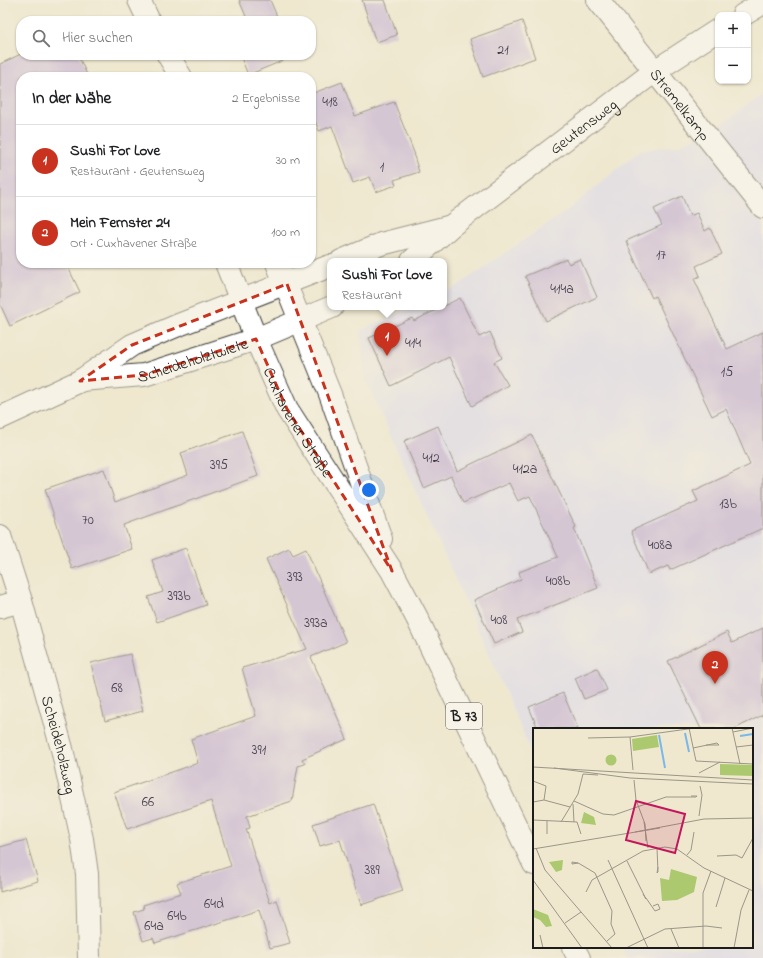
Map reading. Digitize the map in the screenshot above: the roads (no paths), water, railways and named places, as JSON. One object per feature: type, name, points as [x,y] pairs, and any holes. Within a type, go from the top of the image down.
[{"type":"street","points":[[139,0],[147,16]]},
{"type":"street","name":"Stremelkamp","points":[[598,0],[763,207]]},
{"type":"street","points":[[748,12],[763,3]]},
{"type":"street","name":"Geutensweg","points":[[415,258],[451,226],[655,71],[715,32]]},
{"type":"street","points":[[161,60],[165,72]]},
{"type":"street","points":[[171,60],[178,72]]},
{"type":"street","name":"Geutensweg","points":[[347,258],[381,244],[451,226]]},
{"type":"street","points":[[286,284],[327,267]]},
{"type":"street","name":"Cuxhavener Straße","points":[[228,268],[256,339],[287,410],[392,570],[417,618],[533,862]]},
{"type":"street","name":"Cuxhavener Straße","points":[[279,268],[330,394],[392,570]]},
{"type":"street","name":"Scheideholztwiete","points":[[0,418],[80,380],[132,345],[176,326],[286,284]]},
{"type":"street","points":[[301,321],[327,309]]},
{"type":"street","name":"Scheideholztwiete","points":[[80,380],[144,375],[256,339],[301,321]]},
{"type":"street","name":"Scheideholzweg","points":[[0,536],[21,601],[62,749],[82,839],[87,874],[89,958]]},
{"type":"street","points":[[0,607],[21,601]]},
{"type":"street","points":[[574,948],[579,958]]},
{"type":"place","name":"Sushi For Love","points":[[387,356]]},
{"type":"place","name":"Mein Fernster 24","points":[[715,684]]}]
